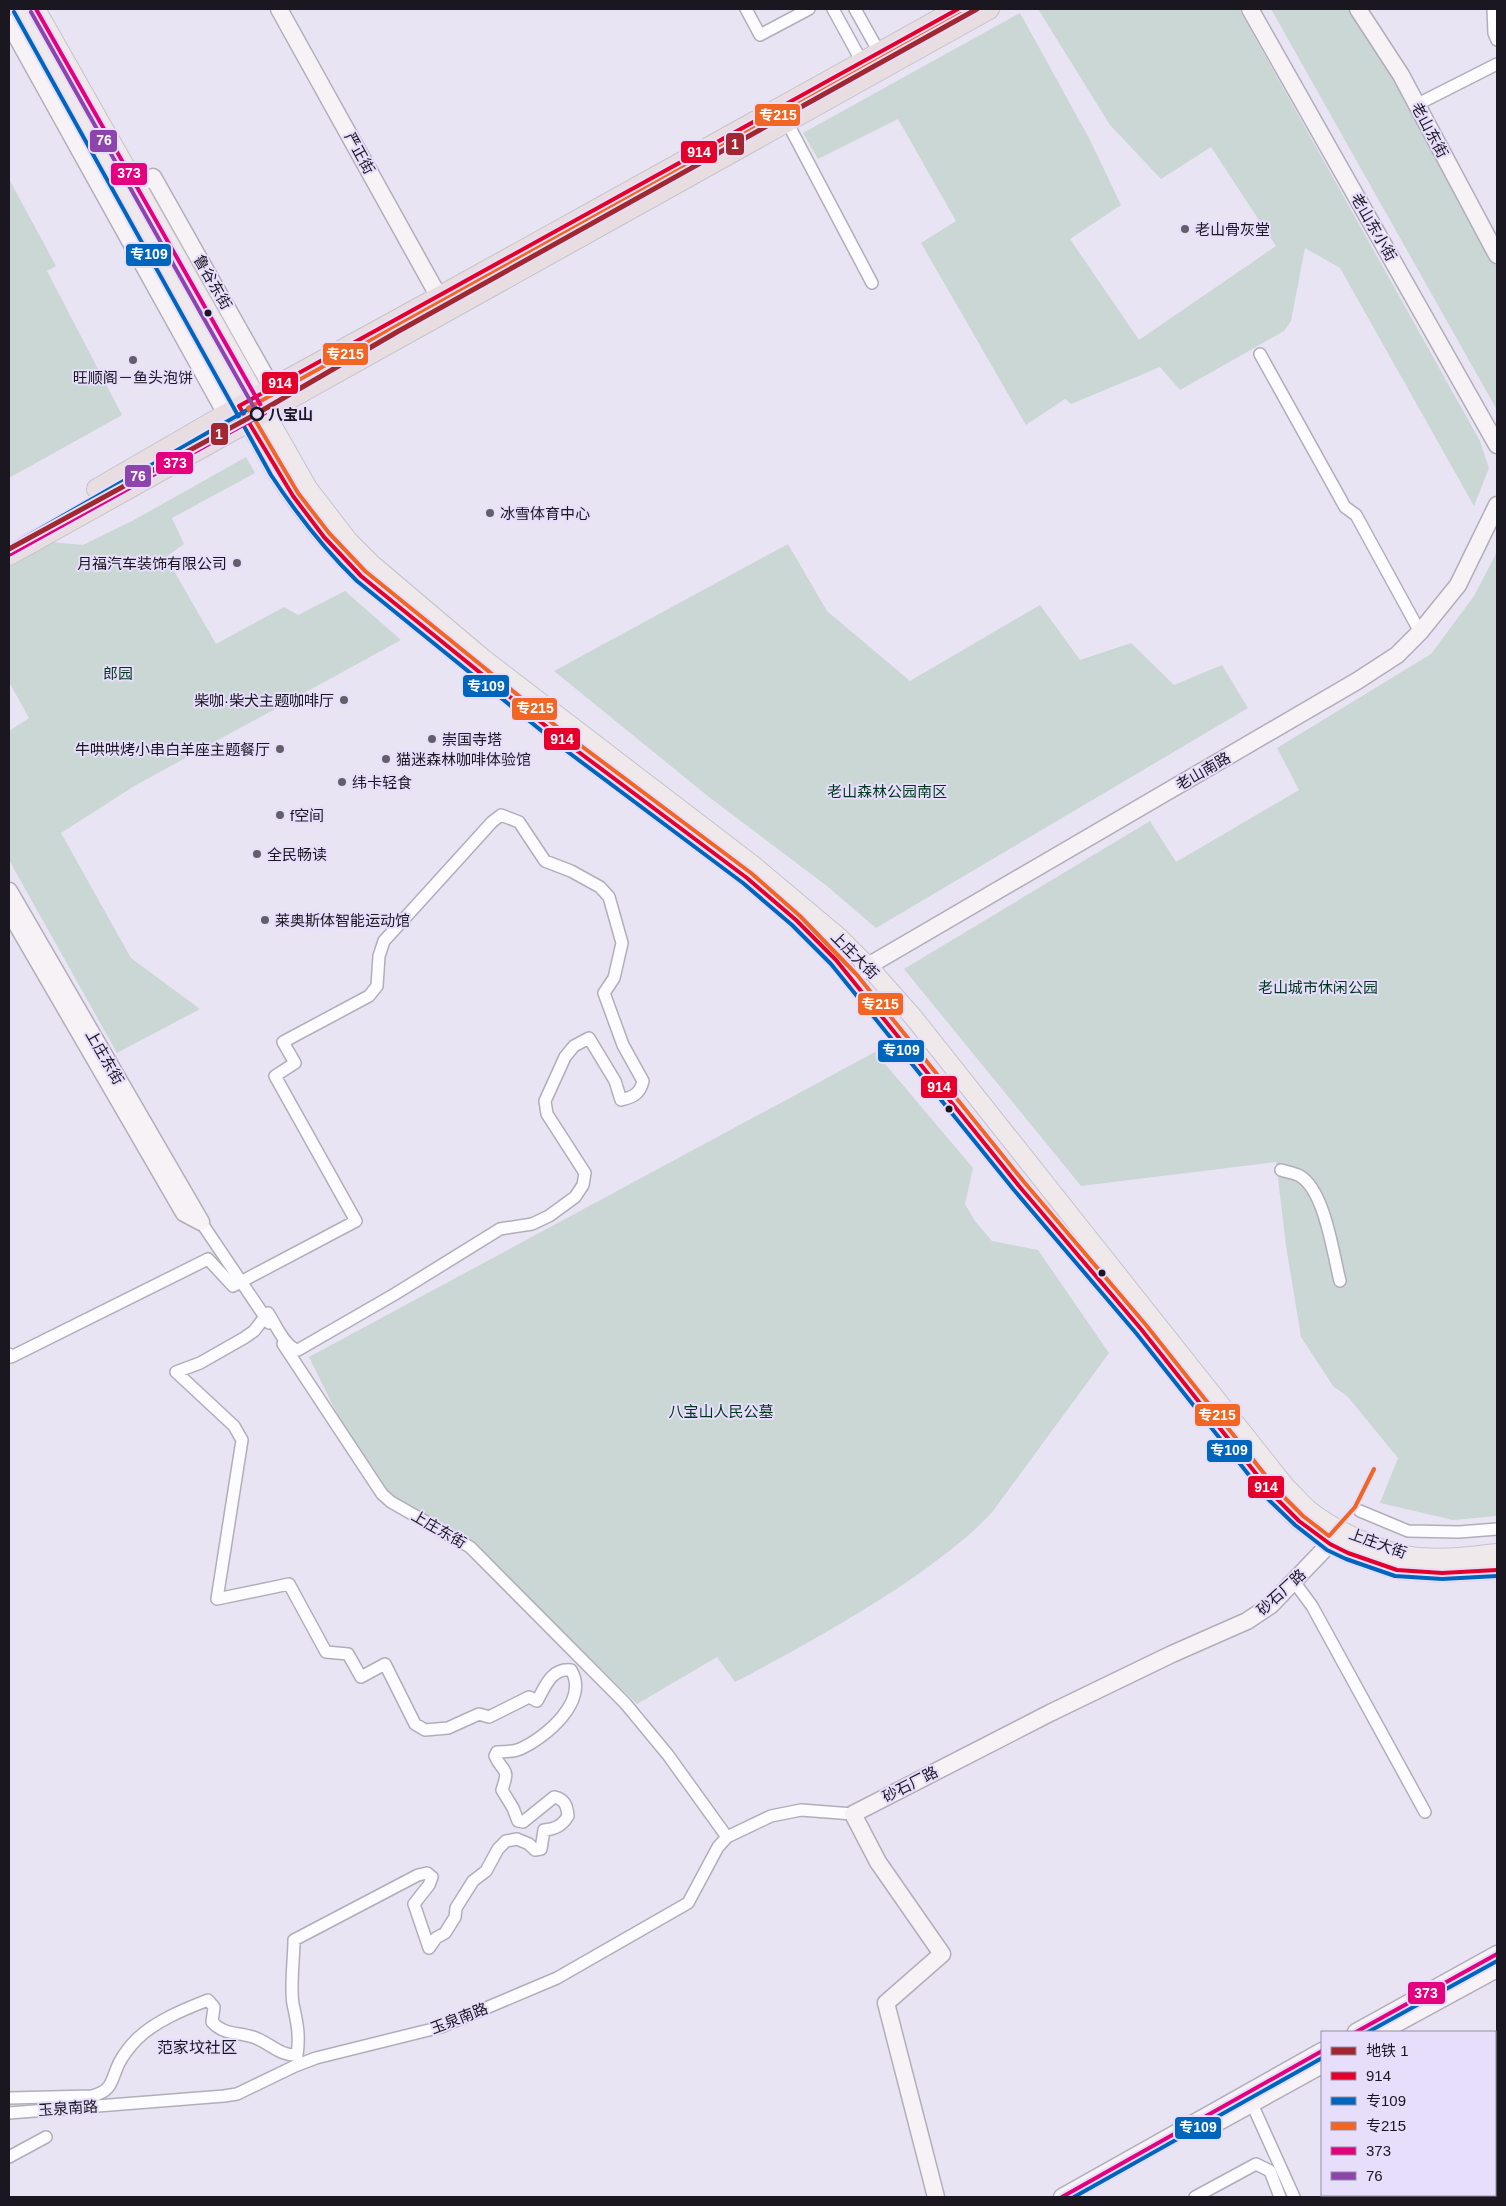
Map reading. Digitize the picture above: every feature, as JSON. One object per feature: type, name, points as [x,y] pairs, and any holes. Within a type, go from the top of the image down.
[{"type":"highway","points":[[9,555],[251,407],[440,297],[958,9]]},
{"type":"highway","points":[[9,540],[251,407],[787,122],[989,9]]},
{"type":"main road","points":[[19,9],[251,407]]},
{"type":"main road","name":"鲁谷东街","points":[[36,9],[136,185],[251,407]]},
{"type":"main road","name":"上庄大街","points":[[251,407],[319,504],[348,540],[373,565],[484,659],[753,864],[840,938],[868,966],[914,1018],[1286,1487],[1309,1510],[1363,1541],[1400,1553],[1419,1557],[1451,1557],[1497,1553]]},
{"type":"main road","name":"上庄大街","points":[[251,407],[292,497],[334,550],[361,576],[568,744],[754,883],[796,920],[853,979],[1019,1186],[1141,1329],[1273,1495],[1299,1521],[1330,1544],[1375,1564],[1397,1570],[1442,1573],[1497,1570]]},
{"type":"street","name":"严正街","points":[[280,9],[440,297]]},
{"type":"street","points":[[746,9],[760,35],[809,9]]},
{"type":"street","points":[[833,9],[871,57]]},
{"type":"street","points":[[855,9],[871,57]]},
{"type":"street","name":"老山东小街","points":[[1250,9],[1497,445]]},
{"type":"street","name":"老山东街","points":[[1358,9],[1401,75],[1497,255]]},
{"type":"street","points":[[1493,9],[1494,33],[1497,40]]},
{"type":"street","points":[[9,23],[251,407]]},
{"type":"street","points":[[1416,105],[1497,64]]},
{"type":"street","points":[[787,122],[872,284]]},
{"type":"street","name":"鲁谷东街","points":[[136,185],[153,177],[251,407]]},
{"type":"street","points":[[1260,354],[1345,508],[1356,515],[1420,632]]},
{"type":"street","name":"老山南路","points":[[853,979],[868,966],[1358,682],[1397,656],[1420,632],[1458,585],[1497,505]]},
{"type":"street","points":[[9,1354],[11,1357],[208,1259],[233,1286],[356,1221],[275,1076],[295,1063],[284,1042],[369,996],[377,986],[379,956],[384,941],[492,822],[501,815],[519,822],[545,861],[600,887],[609,896],[622,943],[614,978],[604,993],[623,1045],[643,1081],[641,1090],[634,1096],[621,1100],[615,1081],[589,1038],[574,1046],[565,1057],[545,1101],[547,1114],[585,1173],[582,1185],[575,1197],[548,1216],[532,1224],[500,1229],[396,1294],[298,1350],[293,1349],[288,1344],[268,1313],[254,1331],[244,1338],[200,1363],[176,1372],[234,1426],[242,1440],[217,1599],[289,1584],[326,1652],[348,1654],[361,1677],[385,1664],[415,1724],[425,1730],[448,1728],[479,1714],[489,1717],[529,1698],[537,1702],[548,1680],[564,1669],[571,1670],[574,1675],[576,1688],[568,1711],[556,1724],[529,1744],[518,1750],[497,1752],[495,1756],[506,1770],[502,1790],[513,1808],[514,1816],[518,1821],[523,1822],[554,1796],[561,1798],[565,1802],[568,1816],[564,1823],[554,1829],[544,1830],[541,1849],[535,1850],[529,1844],[517,1839],[506,1840],[498,1849],[486,1871],[472,1881],[456,1908],[455,1917],[445,1933],[436,1938],[429,1948],[414,1904],[432,1877],[426,1873],[418,1875],[294,1940],[293,2003],[299,2040],[297,2055],[286,2055],[254,2037],[223,2031],[212,2022],[214,2008],[208,2000],[192,2006],[138,2037],[124,2054],[116,2077],[103,2093],[92,2096],[9,2098]]},
{"type":"street","name":"上庄东街","points":[[9,891],[201,1222],[382,1494],[391,1502],[470,1546],[625,1703],[668,1755],[727,1837]]},
{"type":"street","name":"上庄东街","points":[[9,911],[184,1213],[201,1222]]},
{"type":"street","points":[[1281,1170],[1300,1176],[1314,1191],[1322,1210],[1340,1281]]},
{"type":"street","points":[[1360,1511],[1408,1531],[1459,1532],[1497,1530]]},
{"type":"street","name":"砂石厂路","points":[[853,1814],[1050,1713],[1172,1654],[1247,1621],[1272,1605],[1295,1583],[1342,1530]]},
{"type":"street","points":[[1295,1583],[1312,1606],[1425,1812]]},
{"type":"street","name":"玉泉南路","points":[[9,2113],[237,2094],[294,2066],[316,2058],[441,2027],[557,1978],[688,1904],[718,1847],[727,1837],[771,1816],[801,1810],[853,1814]]},
{"type":"street","points":[[853,1814],[878,1862],[942,1954],[886,2003],[936,2197]]},
{"type":"street","points":[[1358,2031],[1497,1954]]},
{"type":"street","points":[[1383,2031],[1497,1969]]},
{"type":"street","points":[[1062,2197],[1321,2052]]},
{"type":"street","points":[[1084,2197],[1321,2066]]},
{"type":"street","points":[[1252,2104],[1294,2197]]},
{"type":"street","points":[[9,2157],[46,2137]]},
{"type":"street","points":[[1195,2197],[1256,2164],[1270,2171],[1280,2197]]},
{"type":"green space","points":[[1038,9],[1239,9],[1480,441],[1489,468],[1474,506],[1340,268],[1305,248],[1291,321],[1284,331],[1180,390],[1160,367],[1071,404],[1065,399],[1026,425],[921,243],[956,221],[898,119],[818,159],[803,133],[1020,13],[1089,138],[1121,205],[1070,239],[1139,340],[1276,246],[1211,147],[1161,179],[1110,125]]},
{"type":"green space","points":[[1271,9],[1353,9],[1399,81],[1497,266],[1497,410]]},
{"type":"green space","points":[[9,179],[56,266],[47,271],[122,415],[9,478]]},
{"type":"green space","name":"郎园","points":[[246,457],[255,473],[172,518],[184,544],[166,557],[216,644],[284,607],[298,615],[345,591],[401,640],[136,785],[61,833],[131,958],[200,1009],[117,1053],[9,860],[9,731],[29,718],[9,682],[9,564],[50,542],[83,545],[134,520]]},
{"type":"green space","name":"老山森林公园南区","points":[[788,544],[827,611],[910,681],[1040,605],[1080,660],[1131,643],[1174,685],[1222,665],[1248,708],[876,928],[827,886],[709,797],[554,671]]},
{"type":"green space","name":"老山城市休闲公园","points":[[1497,552],[1497,1516],[1453,1520],[1380,1503],[1398,1458],[1348,1397],[1333,1386],[1301,1337],[1286,1246],[1276,1162],[1081,1186],[904,969],[1150,821],[1176,862],[1299,790],[1277,748],[1431,654],[1474,596]]},
{"type":"green space","name":"八宝山人民公墓","points":[[875,1052],[973,1168],[965,1204],[975,1221],[992,1241],[1038,1250],[1109,1353],[993,1511],[966,1537],[917,1575],[851,1618],[735,1682],[717,1657],[637,1704],[477,1547],[391,1497],[345,1430],[309,1357]]},
{"type":"metro line","name":"1","points":[[9,549],[256,414],[397,332],[977,9]]},
{"type":"transit line","name":"373","points":[[9,555],[265,413],[36,9]]},
{"type":"transit line","name":"914","points":[[958,9],[239,406],[293,496],[324,537],[361,576],[568,744],[747,878],[796,920],[836,960],[1019,1186],[1141,1329],[1273,1495],[1299,1521],[1330,1544],[1348,1553],[1397,1570],[1442,1573],[1497,1570]]},
{"type":"transit line","name":"专109","points":[[14,12],[271,475],[311,530],[345,569],[357,581],[564,749],[743,883],[792,925],[831,964],[1014,1190],[1136,1333],[1268,1499],[1295,1525],[1327,1550],[1346,1559],[1395,1576],[1442,1579],[1497,1576]]},
{"type":"transit line","name":"76","points":[[9,548],[256,411],[31,12]]},
{"type":"transit line","name":"专215","points":[[961,14],[248,408],[298,493],[329,533],[365,571],[572,739],[751,873],[800,916],[857,975],[1024,1182],[1146,1325],[1278,1491],[1303,1516],[1329,1536],[1355,1507],[1374,1469]]},
{"type":"transit line","name":"专109","points":[[12,545],[255,407]]},
{"type":"transit line","name":"373","points":[[1358,2031],[1497,1954]]},
{"type":"transit line","name":"专109","points":[[1370,2031],[1497,1961]]},
{"type":"transit line","name":"373","points":[[1062,2197],[1321,2052]]},
{"type":"transit line","name":"专109","points":[[1074,2197],[1321,2059]]},
{"type":"place","name":"老山骨灰堂","points":[[1185,229]]},
{"type":"place","name":"旺顺阁－鱼头泡饼","points":[[133,360]]},
{"type":"place","name":"八宝山","points":[[257,414]]},
{"type":"place","name":"冰雪体育中心","points":[[490,513]]},
{"type":"place","name":"月福汽车装饰有限公司","points":[[237,563]]},
{"type":"place","name":"柴咖·柴犬主题咖啡厅","points":[[344,700]]},
{"type":"place","name":"崇国寺塔","points":[[432,739]]},
{"type":"place","name":"牛哄哄烤小串白羊座主题餐厅","points":[[280,749]]},
{"type":"place","name":"猫迷森林咖啡体验馆","points":[[386,759]]},
{"type":"place","name":"纬卡轻食","points":[[342,782]]},
{"type":"place","name":"f空间","points":[[280,815]]},
{"type":"place","name":"全民畅读","points":[[257,854]]},
{"type":"place","name":"莱奥斯体智能运动馆","points":[[265,920]]},
{"type":"district","name":"范家坟社区","points":[[197,2047]]}]
